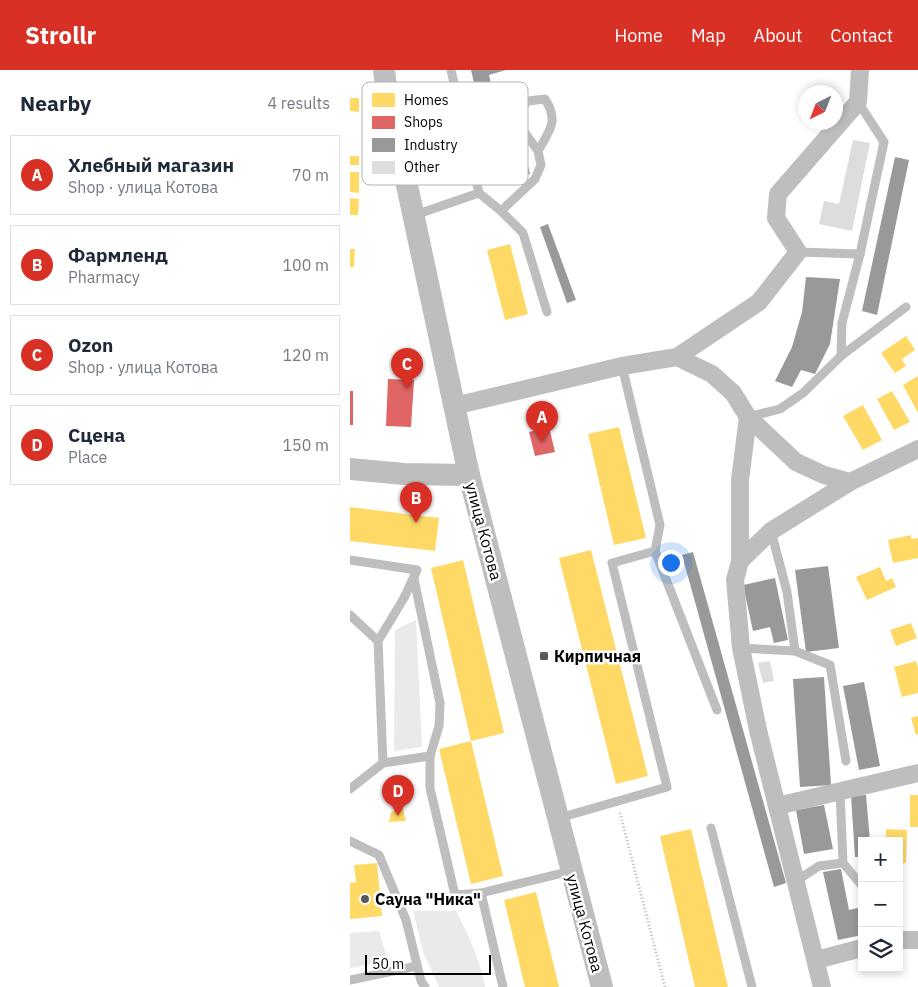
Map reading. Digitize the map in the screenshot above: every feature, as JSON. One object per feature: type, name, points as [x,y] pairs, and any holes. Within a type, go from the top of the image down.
[{"type":"street","points":[[454,406],[622,366],[676,357],[759,302],[798,252],[776,218],[778,194],[858,102],[860,70]]},
{"type":"street","name":"улица Котова","points":[[407,185],[469,475],[602,987]]},
{"type":"street","points":[[676,357],[712,374],[733,393],[748,417],[796,462],[824,475],[850,482]]},
{"type":"street","points":[[748,417],[740,480],[740,561],[735,580],[741,648],[758,730],[822,987]]},
{"type":"street","points":[[740,561],[770,531],[850,482],[918,449]]},
{"type":"street","points":[[350,469],[404,474],[469,475]]},
{"type":"street","points":[[740,519],[770,531]]},
{"type":"street","points":[[777,806],[918,773]]},
{"type":"street","points":[[903,940],[918,940]]},
{"type":"street","points":[[816,960],[858,949]]},
{"type":"lane","points":[[528,101],[545,99],[553,112],[550,130],[538,151]]},
{"type":"lane","points":[[842,356],[842,323],[860,254],[884,142],[858,102]]},
{"type":"lane","points":[[501,211],[535,180],[541,165],[538,151],[528,137]]},
{"type":"lane","points":[[477,185],[479,193],[524,233],[547,312]]},
{"type":"lane","points":[[414,215],[479,193]]},
{"type":"lane","points":[[798,252],[860,254]]},
{"type":"lane","points":[[748,417],[780,409],[803,392],[842,356],[906,307]]},
{"type":"lane","points":[[622,366],[660,525],[655,551],[717,710]]},
{"type":"lane","points":[[770,531],[787,592],[795,652]]},
{"type":"lane","points":[[558,818],[666,787],[612,563],[655,551]]},
{"type":"lane","points":[[350,560],[417,570],[404,598],[378,641],[383,763]]},
{"type":"lane","points":[[414,579],[440,703],[439,726],[430,756],[430,788],[455,895],[481,893],[571,871]]},
{"type":"lane","points":[[350,615],[378,641]]},
{"type":"lane","points":[[741,648],[795,652],[830,665],[846,761]]},
{"type":"lane","points":[[350,789],[383,763],[430,756]]},
{"type":"lane","points":[[840,791],[843,863],[859,882]]},
{"type":"lane","points":[[711,828],[752,987]]},
{"type":"lane","points":[[350,840],[379,855],[406,920],[421,981],[425,987]]},
{"type":"lane","points":[[796,881],[818,866],[843,863]]},
{"type":"lane","points":[[481,893],[502,987]]},
{"type":"lane","points":[[350,980],[417,966]]},
{"type":"path","points":[[617,801],[665,987]]},
{"type":"shaded area","points":[[416,620],[422,747],[394,751],[395,630]]},
{"type":"shaded area","points":[[413,911],[456,911],[474,948],[485,987],[439,987],[423,952]]},
{"type":"shaded area","points":[[379,931],[388,961],[350,968],[350,933]]},
{"type":"building: Homes","points":[[350,98],[359,98],[359,112],[350,111]]},
{"type":"building: Homes","points":[[350,156],[359,156],[359,165],[350,165]]},
{"type":"building: Homes","points":[[350,172],[359,172],[359,193],[350,192]]},
{"type":"building: Homes","points":[[350,198],[359,199],[358,215],[350,215]]},
{"type":"building: Homes","points":[[510,244],[528,314],[505,320],[487,250]]},
{"type":"building: Homes","points":[[350,249],[355,249],[354,267],[350,267]]},
{"type":"building: Homes","points":[[906,336],[915,350],[902,359],[906,366],[895,373],[881,353]]},
{"type":"building: Homes","points":[[918,376],[918,413],[903,385]]},
{"type":"building: Homes","points":[[892,391],[910,422],[894,430],[877,399]]},
{"type":"building: Homes","points":[[863,405],[882,440],[863,450],[843,416]]},
{"type":"building: Homes","points":[[619,427],[646,538],[614,545],[588,434]]},
{"type":"building: Homes","points":[[350,507],[439,518],[435,551],[350,541]]},
{"type":"building: Homes","points":[[911,535],[911,539],[918,538],[918,558],[893,563],[888,540]]},
{"type":"building: Homes","points":[[591,550],[648,776],[616,784],[559,558]]},
{"type":"building: Homes","points":[[463,560],[504,733],[471,741],[431,568]]},
{"type":"building: Homes","points":[[880,567],[886,581],[892,578],[896,587],[867,600],[856,577]]},
{"type":"building: Homes","points":[[911,623],[917,638],[896,646],[890,630]]},
{"type":"building: Homes","points":[[916,661],[918,668],[918,693],[902,697],[894,667]]},
{"type":"building: Homes","points":[[918,716],[918,734],[916,735],[911,718]]},
{"type":"building: Homes","points":[[471,741],[503,876],[471,884],[439,749]]},
{"type":"building: Homes","points":[[910,795],[918,795],[918,827],[910,827]]},
{"type":"building: Homes","points":[[403,808],[406,821],[389,822],[391,812]]},
{"type":"building: Homes","points":[[691,829],[728,987],[695,987],[660,836]]},
{"type":"building: Homes","points":[[886,829],[907,830],[906,863],[903,863],[903,837],[886,837]]},
{"type":"building: Homes","name":"Сауна \"Ника\"","points":[[377,863],[382,916],[350,919],[350,883],[356,882],[354,865]]},
{"type":"building: Homes","points":[[536,892],[559,987],[525,987],[504,900]]},
{"type":"building: Shops","points":[[388,379],[414,380],[411,427],[386,426]]},
{"type":"building: Shops","points":[[350,391],[353,391],[353,425],[350,425]]},
{"type":"building: Shops","points":[[549,427],[555,452],[535,456],[529,432]]},
{"type":"building: Industry","points":[[471,70],[506,70],[489,75],[491,82],[474,82]]},
{"type":"building: Industry","points":[[895,157],[909,160],[877,315],[862,311]]},
{"type":"building: Industry","points":[[548,224],[576,300],[567,303],[540,227]]},
{"type":"building: Industry","points":[[806,277],[840,279],[830,344],[815,374],[801,370],[792,387],[775,381],[792,347],[802,312]]},
{"type":"building: Industry","points":[[693,552],[786,883],[774,887],[682,555]]},
{"type":"building: Industry","points":[[828,566],[839,648],[806,652],[795,570]]},
{"type":"building: Industry","points":[[775,578],[788,640],[774,643],[770,627],[753,631],[743,585]]},
{"type":"building: Industry","points":[[824,677],[831,785],[800,787],[793,679]]},
{"type":"building: Industry","points":[[864,682],[880,766],[859,770],[843,686]]},
{"type":"building: Industry","points":[[866,795],[870,837],[858,837],[858,857],[855,857],[851,796]]},
{"type":"building: Industry","points":[[824,805],[833,849],[804,854],[796,810]]},
{"type":"building: Industry","points":[[841,869],[849,910],[858,908],[858,936],[838,940],[823,872]]},
{"type":"building: Other","points":[[853,140],[870,143],[852,231],[819,224],[824,201],[839,204]]},
{"type":"building: Other","points":[[770,661],[774,681],[763,683],[758,663]]},
{"type":"place","name":"Ozon","points":[[407,389]]},
{"type":"place","name":"Хлебный магазин","points":[[542,442]]},
{"type":"place","name":"Фармленд","points":[[416,523]]},
{"type":"place","name":"Кирпичная","points":[[544,656]]},
{"type":"place","name":"Сцена","points":[[398,816]]},
{"type":"place","name":"Сауна \"Ника\"","points":[[365,899]]}]
